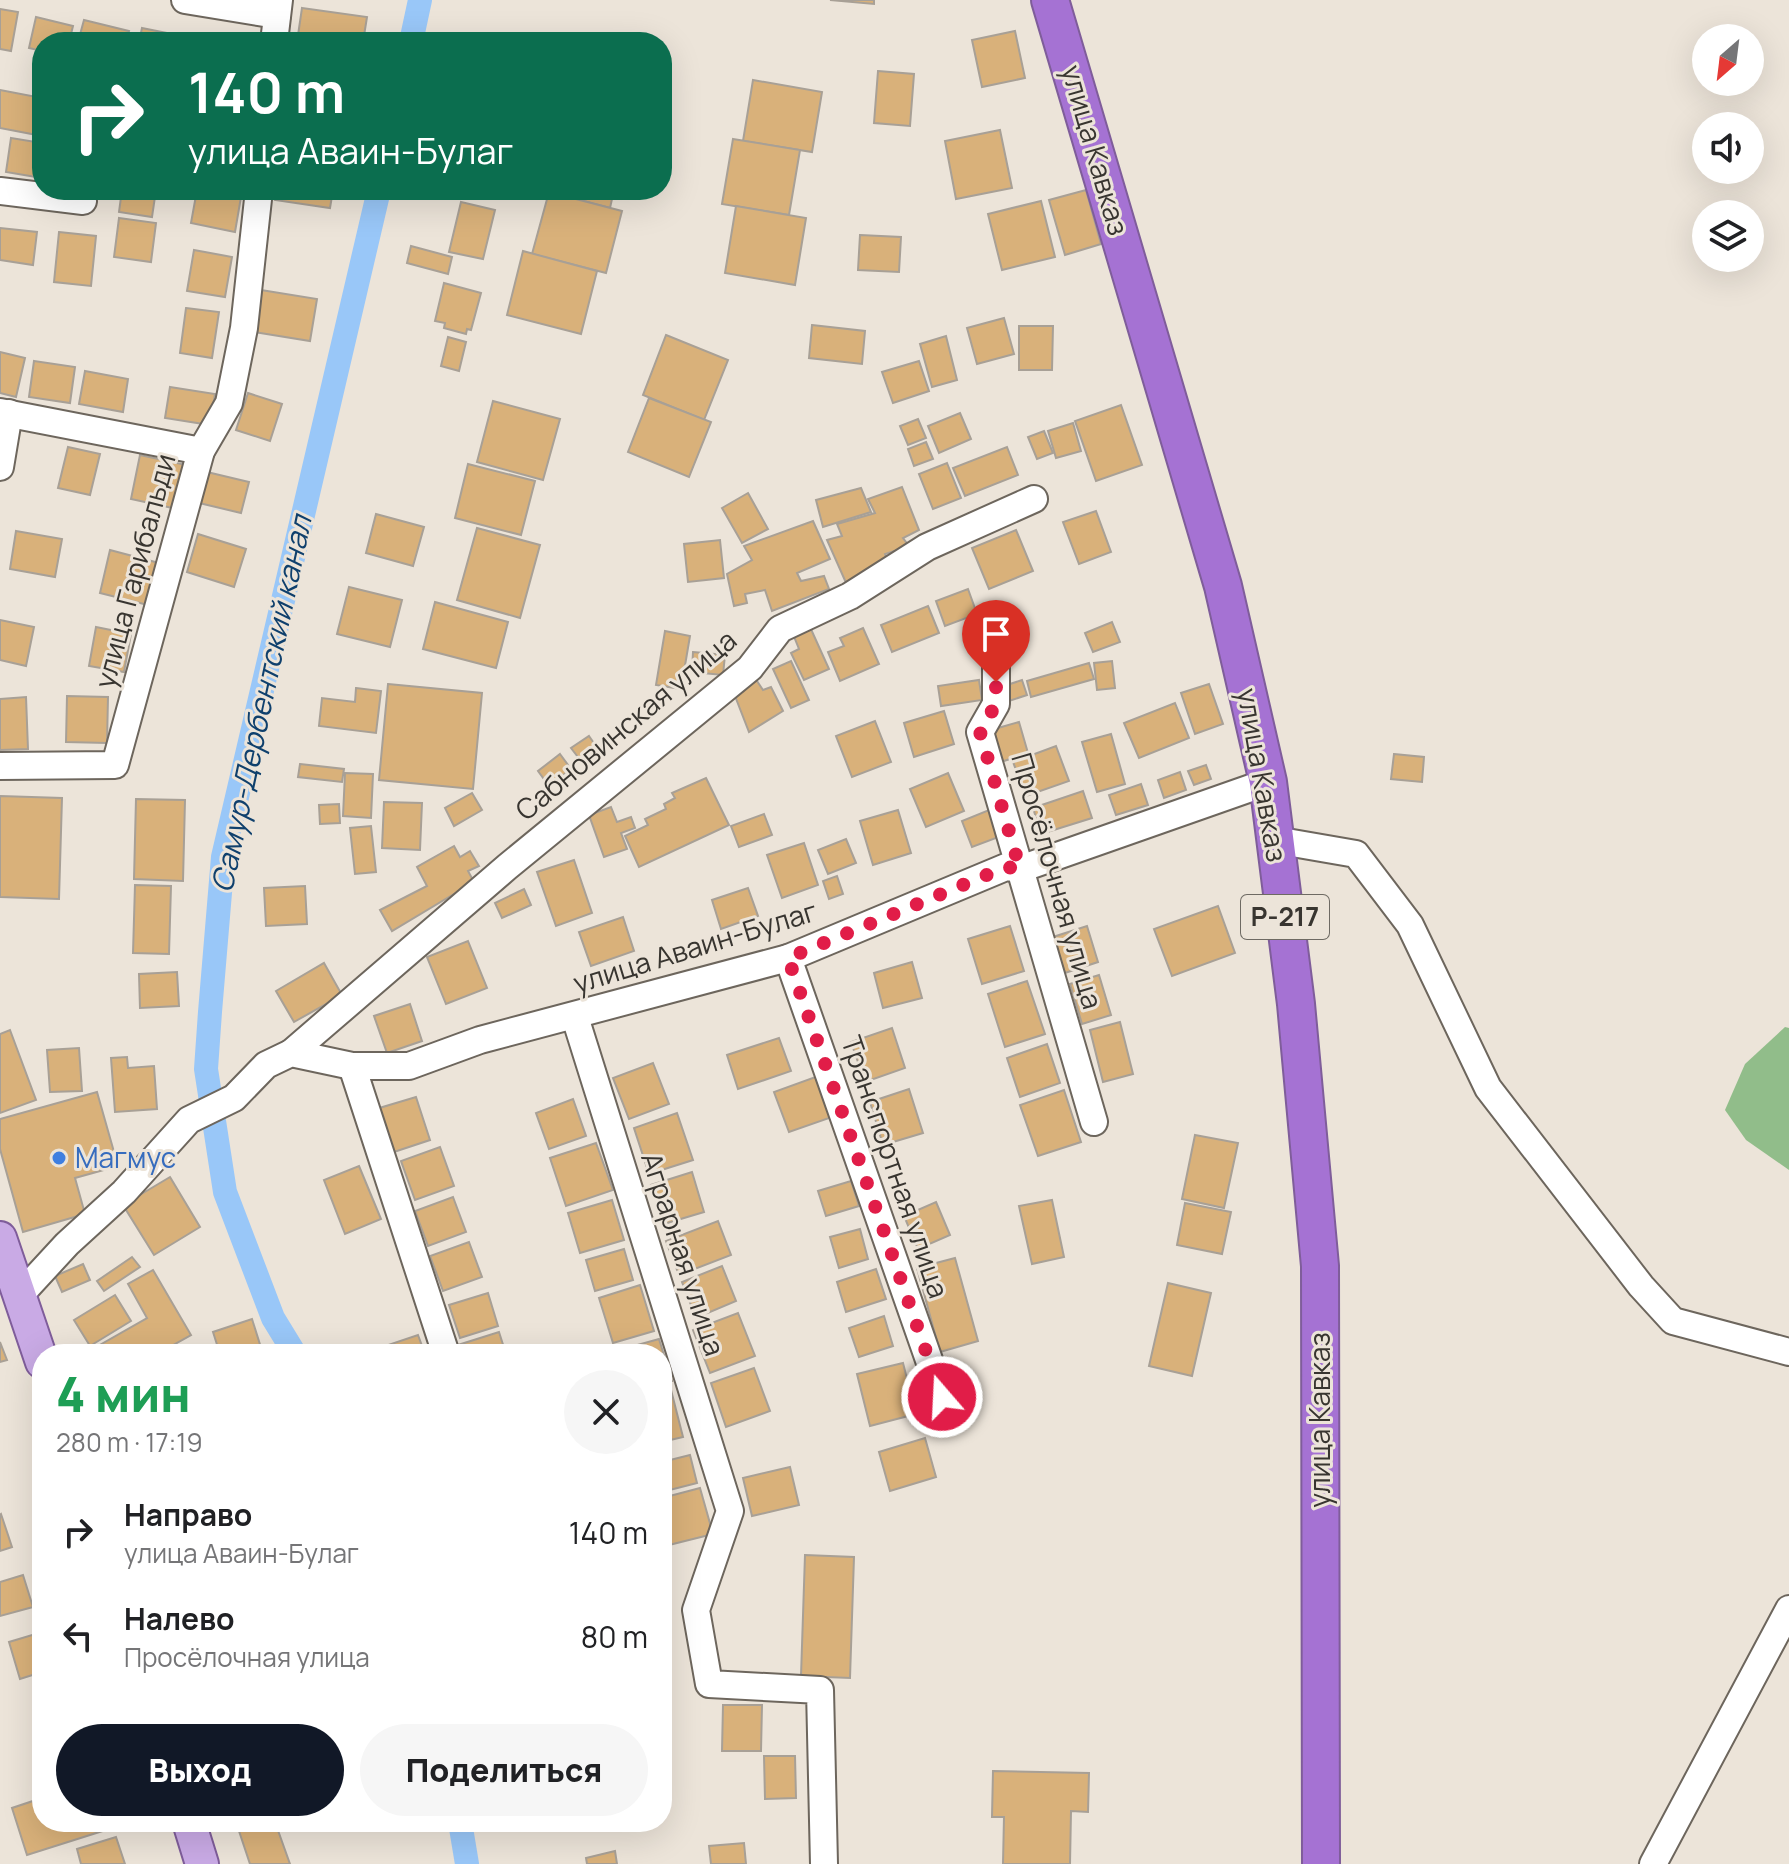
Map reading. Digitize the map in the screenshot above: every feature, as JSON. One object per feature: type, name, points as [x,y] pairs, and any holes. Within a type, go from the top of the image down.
[{"type":"highway","name":"улица Кавказ","points":[[1050,0],[1223,586],[1268,782],[1296,1004],[1320,1266],[1321,1864]]},
{"type":"main road","points":[[2,1252],[36,1344]]},
{"type":"main road","points":[[192,1832],[202,1864]]},
{"type":"street","points":[[185,0],[278,8],[275,32]]},
{"type":"street","points":[[0,191],[32,195]]},
{"type":"street","points":[[75,200],[83,201]]},
{"type":"street","name":"улица Гарибальди","points":[[0,766],[115,765],[201,451],[229,403],[244,328],[258,200]]},
{"type":"street","points":[[0,467],[4,412],[201,451]]},
{"type":"street","name":"Сабновинская улица","points":[[291,1053],[507,867],[750,668],[780,629],[850,596],[927,547],[1034,499]]},
{"type":"street","name":"Просёлочная улица","points":[[996,659],[996,704],[980,732],[1094,1122]]},
{"type":"street","name":"улица Аваин-Булаг","points":[[291,1053],[352,1066],[409,1066],[480,1040],[788,958],[1006,867],[1020,869],[1268,782]]},
{"type":"street","points":[[1275,840],[1356,854],[1410,925],[1488,1088],[1586,1216],[1673,1321],[1789,1352]]},
{"type":"street","name":"Транспортная улица","points":[[788,958],[942,1397]]},
{"type":"street","name":"Аграрная улица","points":[[575,1017],[730,1511],[696,1610],[709,1684],[820,1690],[824,1864]]},
{"type":"street","points":[[19,1296],[67,1244],[124,1192],[189,1120],[234,1098],[266,1065],[291,1053]]},
{"type":"street","points":[[352,1066],[443,1344]]},
{"type":"street","points":[[1653,1864],[1789,1609]]},
{"type":"green space","points":[[1785,1027],[1789,1028],[1789,1170],[1746,1140],[1725,1110],[1745,1064]]},
{"type":"building","points":[[830,0],[874,0],[874,4]]},
{"type":"building","points":[[302,8],[367,17],[365,32],[298,32]]},
{"type":"building","points":[[0,9],[18,12],[11,51],[0,49]]},
{"type":"building","points":[[36,17],[73,26],[72,32],[33,32]]},
{"type":"building","points":[[84,20],[129,31],[129,32],[81,32]]},
{"type":"building","points":[[142,28],[162,32],[141,32]]},
{"type":"building","points":[[1015,31],[1025,78],[982,87],[972,40]]},
{"type":"building","points":[[878,71],[914,74],[910,126],[874,123]]},
{"type":"building","points":[[753,80],[822,92],[812,152],[743,141]]},
{"type":"building","points":[[0,90],[32,96],[32,134],[0,128]]},
{"type":"building","points":[[1000,130],[1012,188],[956,199],[945,141]]},
{"type":"building","points":[[11,138],[32,141],[32,176],[6,172]]},
{"type":"building","points":[[733,139],[800,150],[789,215],[722,204]]},
{"type":"building","points":[[1086,190],[1101,244],[1065,255],[1049,200]]},
{"type":"building","points":[[121,200],[155,200],[152,217],[119,212]]},
{"type":"building","points":[[195,200],[240,200],[235,232],[191,223]]},
{"type":"building","points":[[275,200],[331,200],[330,208]]},
{"type":"building","points":[[547,200],[580,200],[622,211],[606,273],[532,254]]},
{"type":"building","points":[[580,200],[612,200],[610,208]]},
{"type":"building","points":[[1041,201],[1055,257],[1002,270],[988,214]]},
{"type":"building","points":[[461,202],[495,210],[483,259],[449,252]]},
{"type":"building","points":[[736,206],[806,218],[795,285],[725,273]]},
{"type":"building","points":[[119,218],[156,223],[151,262],[114,257]]},
{"type":"building","points":[[0,228],[37,232],[33,265],[0,260]]},
{"type":"building","points":[[59,232],[96,236],[91,286],[54,282]]},
{"type":"building","points":[[860,235],[901,237],[899,272],[858,270]]},
{"type":"building","points":[[411,246],[452,257],[448,274],[407,263]]},
{"type":"building","points":[[194,250],[232,257],[225,297],[187,291]]},
{"type":"building","points":[[523,251],[597,271],[581,334],[507,315]]},
{"type":"building","points":[[444,283],[481,293],[471,330],[467,329],[466,334],[444,328],[445,323],[435,321]]},
{"type":"building","points":[[261,290],[317,299],[310,341],[254,332]]},
{"type":"building","points":[[186,308],[219,312],[212,358],[180,353]]},
{"type":"building","points":[[1004,318],[1014,354],[977,364],[967,328]]},
{"type":"building","points":[[812,325],[865,331],[862,364],[809,358]]},
{"type":"building","points":[[1019,326],[1053,326],[1052,370],[1019,370]]},
{"type":"building","points":[[666,335],[728,360],[704,420],[643,395]]},
{"type":"building","points":[[946,336],[957,380],[932,387],[920,344]]},
{"type":"building","points":[[448,337],[466,342],[459,371],[441,366]]},
{"type":"building","points":[[0,352],[25,358],[16,397],[0,393]]},
{"type":"building","points":[[34,361],[75,367],[70,403],[29,397]]},
{"type":"building","points":[[919,361],[929,391],[893,403],[882,372]]},
{"type":"building","points":[[85,371],[128,379],[123,412],[79,404]]},
{"type":"building","points":[[170,387],[215,394],[210,425],[165,418]]},
{"type":"building","points":[[248,393],[282,404],[270,441],[236,430]]},
{"type":"building","points":[[649,398],[711,422],[689,477],[628,452]]},
{"type":"building","points":[[493,401],[560,419],[543,480],[477,462]]},
{"type":"building","points":[[1121,405],[1142,465],[1096,481],[1075,421]]},
{"type":"building","points":[[960,413],[971,439],[939,453],[928,426]]},
{"type":"building","points":[[918,419],[926,438],[908,445],[900,426]]},
{"type":"building","points":[[1073,423],[1081,451],[1056,458],[1048,431]]},
{"type":"building","points":[[1044,431],[1053,453],[1037,459],[1028,437]]},
{"type":"building","points":[[926,442],[933,459],[914,466],[908,449]]},
{"type":"building","points":[[68,447],[100,454],[90,495],[58,488]]},
{"type":"building","points":[[1007,447],[1018,475],[965,496],[953,468]]},
{"type":"building","points":[[140,455],[186,465],[177,509],[131,499]]},
{"type":"building","points":[[947,463],[961,498],[933,509],[919,474]]},
{"type":"building","points":[[468,464],[535,481],[521,535],[455,518]]},
{"type":"building","points":[[207,472],[249,482],[241,513],[199,503]]},
{"type":"building","points":[[902,487],[919,530],[903,538],[909,546],[885,554],[888,561],[847,585],[827,540],[842,536],[837,524],[875,513],[868,499]]},
{"type":"building","points":[[861,488],[871,512],[823,527],[816,500]]},
{"type":"building","points":[[748,493],[768,529],[742,543],[722,508]]},
{"type":"building","points":[[1096,511],[1111,552],[1079,564],[1063,522]]},
{"type":"building","points":[[376,514],[424,527],[413,566],[366,553]]},
{"type":"building","points":[[813,521],[830,559],[797,573],[801,581],[824,576],[829,589],[772,611],[765,590],[745,594],[747,603],[734,606],[727,574],[752,560],[744,546]]},
{"type":"building","points":[[477,528],[540,545],[520,618],[457,600]]},
{"type":"building","points":[[1016,530],[1033,571],[989,589],[972,548]]},
{"type":"building","points":[[16,531],[62,539],[55,577],[10,569]]},
{"type":"building","points":[[198,534],[246,549],[234,587],[187,572]]},
{"type":"building","points":[[720,540],[724,578],[688,582],[684,544]]},
{"type":"building","points":[[110,550],[159,563],[148,605],[100,593]]},
{"type":"building","points":[[349,587],[402,600],[390,647],[337,634]]},
{"type":"building","points":[[968,589],[977,614],[945,626],[936,601]]},
{"type":"building","points":[[435,602],[508,622],[496,668],[423,649]]},
{"type":"building","points":[[928,606],[939,633],[892,652],[881,625]]},
{"type":"building","points":[[0,620],[34,627],[26,666],[0,660]]},
{"type":"building","points":[[1112,622],[1120,642],[1093,652],[1085,633]]},
{"type":"building","points":[[96,627],[131,634],[124,672],[89,666]]},
{"type":"building","points":[[810,627],[829,669],[804,680],[791,653],[799,649],[793,634]]},
{"type":"building","points":[[863,628],[879,664],[840,681],[828,652],[844,646],[840,638]]},
{"type":"building","points":[[665,631],[690,636],[681,689],[656,685]]},
{"type":"building","points":[[693,652],[725,655],[723,675],[692,672]]},
{"type":"building","points":[[791,661],[809,700],[791,708],[773,669]]},
{"type":"building","points":[[1112,661],[1115,688],[1097,690],[1094,663]]},
{"type":"building","points":[[1089,663],[1094,679],[1031,697],[1027,681]]},
{"type":"building","points":[[753,675],[763,690],[771,687],[783,711],[749,732],[735,696]]},
{"type":"building","points":[[979,680],[982,700],[941,706],[938,686]]},
{"type":"building","points":[[1022,680],[1027,695],[1009,701],[1004,686]]},
{"type":"building","points":[[388,684],[482,693],[473,789],[379,780]]},
{"type":"building","points":[[1209,684],[1223,724],[1195,734],[1181,693]]},
{"type":"building","points":[[356,688],[381,691],[376,733],[319,726],[322,698],[355,702]]},
{"type":"building","points":[[67,696],[108,697],[107,743],[66,742]]},
{"type":"building","points":[[26,697],[28,749],[0,750],[0,699]]},
{"type":"building","points":[[1175,703],[1189,738],[1139,758],[1124,723]]},
{"type":"building","points":[[944,711],[954,744],[914,757],[904,723]]},
{"type":"building","points":[[875,721],[891,762],[852,777],[836,736]]},
{"type":"building","points":[[1019,722],[1028,753],[1001,762],[991,730]]},
{"type":"building","points":[[1111,734],[1125,784],[1097,792],[1082,742]]},
{"type":"building","points":[[589,736],[598,749],[581,761],[571,748]]},
{"type":"building","points":[[1056,746],[1069,781],[1026,796],[1013,762]]},
{"type":"building","points":[[560,754],[571,769],[549,786],[538,771]]},
{"type":"building","points":[[1394,754],[1424,757],[1422,782],[1391,779]]},
{"type":"building","points":[[300,764],[344,769],[342,782],[298,777]]},
{"type":"building","points":[[1206,765],[1211,779],[1194,785],[1188,771]]},
{"type":"building","points":[[1180,772],[1186,790],[1164,798],[1158,780]]},
{"type":"building","points":[[345,773],[373,774],[371,818],[343,816]]},
{"type":"building","points":[[948,773],[964,811],[926,827],[910,789]]},
{"type":"building","points":[[706,778],[729,825],[639,867],[625,836],[648,825],[645,819],[666,809],[664,804],[675,798],[672,793]]},
{"type":"building","points":[[1141,784],[1148,805],[1116,815],[1109,795]]},
{"type":"building","points":[[1083,791],[1092,818],[1041,834],[1033,808]]},
{"type":"building","points":[[472,793],[482,810],[454,826],[445,808]]},
{"type":"building","points":[[0,796],[62,798],[59,899],[0,897]]},
{"type":"building","points":[[136,799],[185,800],[183,881],[134,879]]},
{"type":"building","points":[[384,802],[422,803],[420,850],[382,848]]},
{"type":"building","points":[[339,804],[340,823],[320,824],[319,805]]},
{"type":"building","points":[[611,807],[617,822],[631,817],[635,828],[621,833],[627,849],[604,857],[589,815]]},
{"type":"building","points":[[994,808],[1004,835],[972,847],[962,821]]},
{"type":"building","points":[[898,810],[911,853],[873,865],[860,821]]},
{"type":"building","points":[[764,814],[772,835],[739,847],[731,826]]},
{"type":"building","points":[[371,826],[376,872],[355,874],[350,828]]},
{"type":"building","points":[[846,839],[856,863],[828,874],[818,850]]},
{"type":"building","points":[[804,843],[818,885],[782,898],[767,855]]},
{"type":"building","points":[[454,846],[460,857],[470,851],[479,866],[468,871],[474,882],[392,931],[380,910],[427,886],[417,867]]},
{"type":"building","points":[[574,860],[592,913],[556,926],[537,872]]},
{"type":"building","points":[[837,876],[843,894],[829,899],[823,881]]},
{"type":"building","points":[[135,885],[171,886],[169,954],[133,953]]},
{"type":"building","points":[[305,886],[307,924],[266,926],[264,888]]},
{"type":"building","points":[[748,888],[758,916],[721,929],[712,900]]},
{"type":"building","points":[[524,889],[531,905],[502,918],[495,903]]},
{"type":"building","points":[[1218,906],[1235,953],[1172,976],[1154,929]]},
{"type":"building","points":[[623,917],[634,951],[591,966],[579,932]]},
{"type":"building","points":[[1010,926],[1024,971],[982,984],[968,939]]},
{"type":"building","points":[[1087,926],[1098,962],[1065,973],[1053,937]]},
{"type":"building","points":[[468,941],[487,988],[446,1004],[427,957]]},
{"type":"building","points":[[912,962],[922,998],[883,1008],[874,973]]},
{"type":"building","points":[[324,963],[342,995],[294,1022],[276,991]]},
{"type":"building","points":[[177,972],[179,1006],[140,1008],[139,974]]},
{"type":"building","points":[[1099,975],[1111,1015],[1082,1024],[1070,984]]},
{"type":"building","points":[[1027,981],[1045,1034],[1005,1047],[988,994]]},
{"type":"building","points":[[410,1004],[422,1041],[387,1053],[374,1016]]},
{"type":"building","points":[[1120,1022],[1133,1074],[1103,1082],[1090,1030]]},
{"type":"building","points":[[892,1028],[905,1068],[865,1082],[851,1042]]},
{"type":"building","points":[[10,1030],[36,1100],[0,1113],[0,1034]]},
{"type":"building","points":[[779,1038],[791,1071],[738,1089],[727,1055]]},
{"type":"building","points":[[1047,1044],[1060,1083],[1020,1097],[1007,1058]]},
{"type":"building","points":[[79,1048],[82,1091],[50,1092],[47,1050]]},
{"type":"building","points":[[127,1057],[128,1068],[154,1066],[157,1109],[115,1112],[111,1058]]},
{"type":"building","points":[[653,1063],[669,1104],[629,1119],[613,1078]]},
{"type":"building","points":[[821,1075],[835,1116],[789,1132],[774,1092]]},
{"type":"building","points":[[909,1089],[923,1133],[883,1145],[870,1102]]},
{"type":"building","points":[[1064,1090],[1081,1142],[1038,1156],[1020,1105]]},
{"type":"building","name":"Магмус","points":[[97,1092],[118,1166],[75,1178],[85,1214],[23,1232],[0,1149],[0,1119]]},
{"type":"building","points":[[416,1097],[430,1140],[391,1153],[376,1109]]},
{"type":"building","points":[[573,1099],[586,1136],[549,1149],[536,1113]]},
{"type":"building","points":[[677,1113],[693,1160],[649,1174],[634,1128]]},
{"type":"building","points":[[1195,1135],[1238,1143],[1224,1208],[1182,1199]]},
{"type":"building","points":[[596,1143],[613,1190],[566,1206],[550,1158]]},
{"type":"building","points":[[440,1147],[454,1186],[415,1200],[401,1161]]},
{"type":"building","points":[[359,1166],[381,1219],[345,1234],[324,1180]]},
{"type":"building","points":[[692,1172],[704,1212],[664,1224],[651,1185]]},
{"type":"building","points":[[170,1177],[200,1227],[154,1255],[123,1205]]},
{"type":"building","points":[[851,1181],[859,1206],[826,1216],[818,1191]]},
{"type":"building","points":[[453,1197],[466,1232],[428,1246],[415,1211]]},
{"type":"building","points":[[612,1200],[624,1240],[580,1253],[568,1213]]},
{"type":"building","points":[[1052,1200],[1064,1257],[1032,1264],[1019,1206]]},
{"type":"building","points":[[936,1202],[950,1235],[918,1249],[904,1216]]},
{"type":"building","points":[[1185,1203],[1231,1212],[1222,1254],[1177,1245]]},
{"type":"building","points":[[718,1221],[731,1255],[679,1275],[666,1241]]},
{"type":"building","points":[[860,1229],[868,1259],[839,1268],[830,1237]]},
{"type":"building","points":[[469,1242],[482,1277],[443,1291],[430,1256]]},
{"type":"building","points":[[624,1249],[633,1280],[595,1291],[586,1260]]},
{"type":"building","points":[[132,1257],[140,1267],[104,1291],[97,1281]]},
{"type":"building","points":[[955,1258],[978,1341],[940,1352],[917,1268]]},
{"type":"building","points":[[83,1264],[90,1280],[62,1292],[55,1276]]},
{"type":"building","points":[[722,1266],[736,1301],[696,1318],[682,1282]]},
{"type":"building","points":[[876,1269],[886,1299],[846,1312],[837,1282]]},
{"type":"building","points":[[153,1270],[191,1335],[175,1344],[102,1344],[147,1318],[128,1284]]},
{"type":"building","points":[[1168,1283],[1211,1293],[1192,1376],[1149,1366]]},
{"type":"building","points":[[640,1285],[654,1331],[613,1343],[599,1298]]},
{"type":"building","points":[[488,1293],[498,1326],[460,1338],[449,1305]]},
{"type":"building","points":[[115,1295],[131,1321],[89,1344],[74,1320]]},
{"type":"building","points":[[738,1313],[755,1356],[710,1373],[693,1330]]},
{"type":"building","points":[[884,1316],[893,1346],[859,1357],[849,1328]]},
{"type":"building","points":[[252,1319],[260,1344],[217,1344],[213,1332]]},
{"type":"building","points":[[499,1332],[503,1344],[461,1344]]},
{"type":"building","points":[[418,1335],[421,1344],[391,1344]]},
{"type":"building","points":[[659,1339],[661,1344],[641,1344]]},
{"type":"building","points":[[0,1342],[7,1360],[0,1362]]},
{"type":"building","points":[[903,1363],[916,1414],[870,1426],[857,1374]]},
{"type":"building","points":[[754,1368],[770,1411],[726,1427],[711,1383]]},
{"type":"building","points":[[672,1394],[683,1437],[672,1440]]},
{"type":"building","points":[[925,1438],[936,1477],[890,1491],[879,1452]]},
{"type":"building","points":[[690,1455],[697,1483],[672,1489],[672,1460]]},
{"type":"building","points":[[790,1467],[799,1505],[752,1516],[743,1478]]},
{"type":"building","points":[[700,1488],[713,1534],[672,1544],[672,1495]]},
{"type":"building","points":[[0,1515],[12,1547],[0,1551]]},
{"type":"building","points":[[805,1555],[854,1557],[850,1678],[801,1676]]},
{"type":"building","points":[[23,1575],[32,1607],[0,1616],[0,1582]]},
{"type":"building","points":[[32,1635],[32,1675],[20,1679],[9,1642]]},
{"type":"building","points":[[723,1705],[762,1705],[761,1751],[722,1751]]},
{"type":"building","points":[[764,1756],[795,1756],[796,1798],[765,1799]]},
{"type":"building","points":[[993,1771],[1089,1773],[1088,1812],[1071,1811],[1070,1864],[1003,1864],[1004,1817],[992,1817]]},
{"type":"building","points":[[32,1801],[32,1832],[99,1832],[27,1855],[12,1808]]},
{"type":"building","points":[[239,1832],[279,1832],[290,1864],[250,1864]]},
{"type":"building","points":[[116,1837],[125,1864],[81,1864],[77,1849]]},
{"type":"building","points":[[744,1843],[746,1864],[711,1864],[709,1846]]},
{"type":"building","points":[[615,1851],[617,1864],[587,1864],[586,1858]]},
{"type":"waterway","name":"Самур-Дербентский канал","points":[[413,32],[420,0]]},
{"type":"waterway","name":"Самур-Дербентский канал","points":[[289,1344],[273,1318],[225,1192],[206,1069],[210,1012],[223,857],[377,200]]},
{"type":"waterway","name":"Самур-Дербентский канал","points":[[462,1832],[467,1864]]},
{"type":"place","name":"Магмус","points":[[59,1158]]},
{"type":"route","points":[[942,1397],[788,958],[1006,867],[1020,869],[980,732],[996,704],[996,682]]}]
